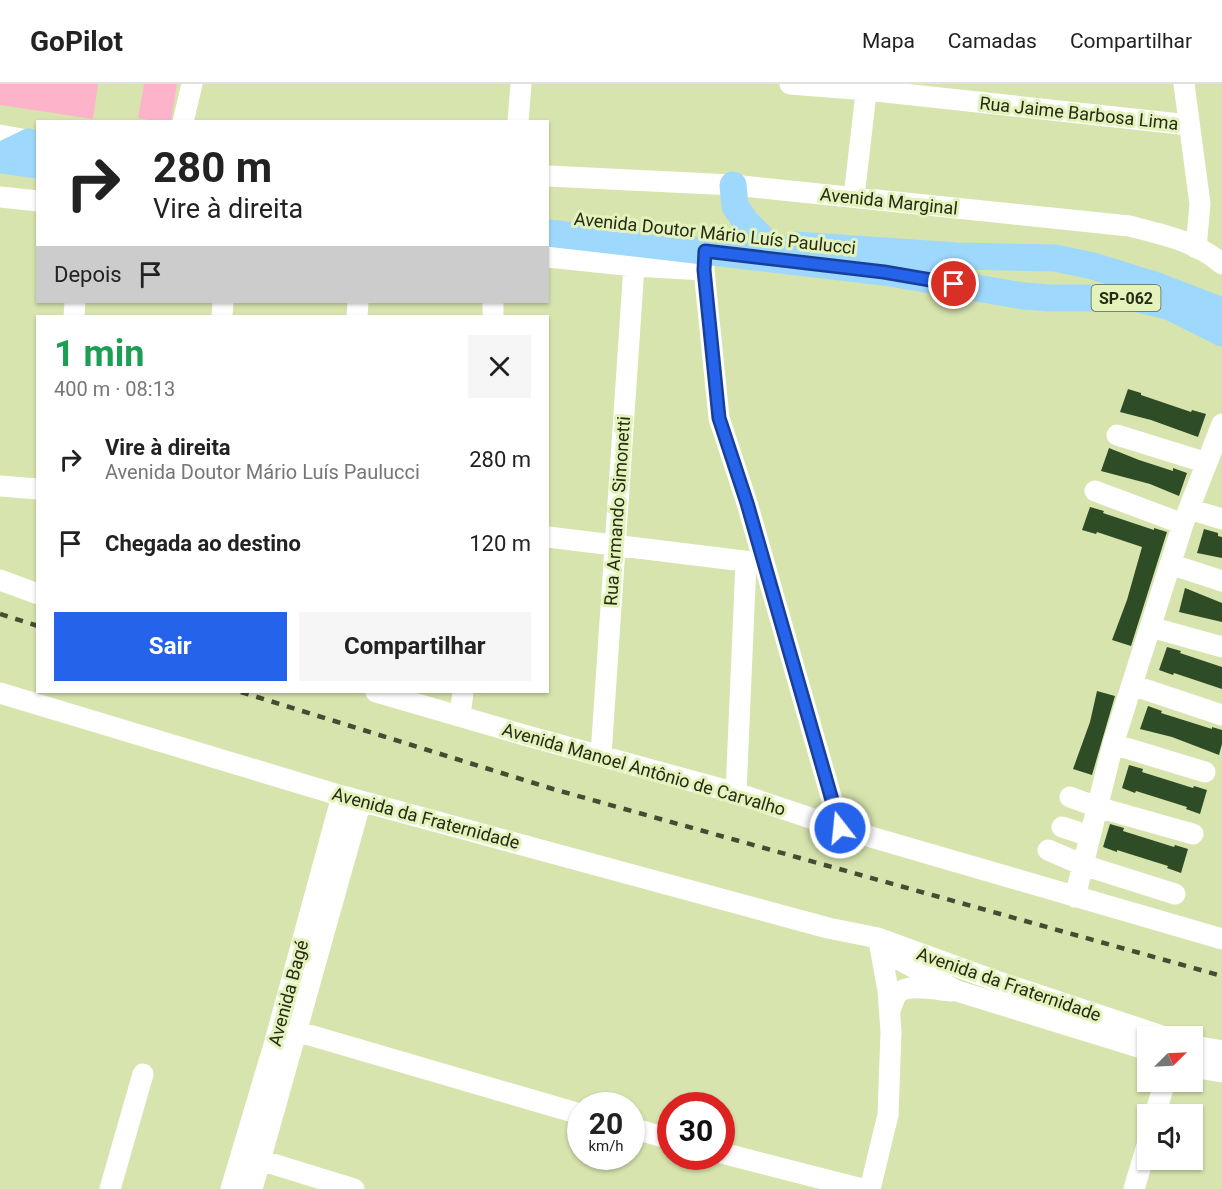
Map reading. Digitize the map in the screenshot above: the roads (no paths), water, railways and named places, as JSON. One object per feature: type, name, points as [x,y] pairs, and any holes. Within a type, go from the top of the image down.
[{"type":"main road","points":[[0,158],[35,149]]},
{"type":"main road","points":[[0,174],[36,178]]},
{"type":"main road","points":[[733,184],[735,206],[746,222],[766,242]]},
{"type":"main road","name":"Avenida Doutor Mário Luís Paulucci","points":[[549,215],[766,242],[957,255],[1026,257]]},
{"type":"main road","name":"Avenida Doutor Mário Luís Paulucci","points":[[549,233],[704,261],[884,272],[1023,296]]},
{"type":"main road","points":[[1023,296],[1037,291],[1043,280],[1041,268],[1037,262],[1026,257]]},
{"type":"main road","name":"SP-062","points":[[1026,257],[1055,258],[1093,266],[1160,287],[1222,311]]},
{"type":"main road","name":"SP-062","points":[[1023,296],[1134,298],[1168,306],[1222,333]]},
{"type":"street","points":[[183,120],[192,84]]},
{"type":"street","points":[[518,120],[521,84]]},
{"type":"street","name":"Rua Jaime Barbosa Lima","points":[[790,84],[867,87],[1189,125]]},
{"type":"street","points":[[1184,84],[1200,204],[1196,248]]},
{"type":"street","points":[[854,197],[867,87]]},
{"type":"street","points":[[0,135],[35,149]]},
{"type":"street","name":"Avenida Marginal","points":[[549,176],[733,184],[1129,226],[1174,238],[1211,255],[1222,264]]},
{"type":"street","points":[[0,197],[36,201]]},
{"type":"street","points":[[549,257],[634,266],[704,261],[719,418],[747,503],[755,563],[840,828]]},
{"type":"street","name":"Rua Armando Simonetti","points":[[601,755],[634,266]]},
{"type":"street","points":[[1075,897],[1113,744],[1186,516],[1214,453],[1222,424]]},
{"type":"street","points":[[1117,435],[1214,453]]},
{"type":"street","points":[[0,486],[36,489]]},
{"type":"street","points":[[1095,491],[1186,516],[1222,519]]},
{"type":"street","points":[[549,537],[755,563]]},
{"type":"street","points":[[736,793],[755,563]]},
{"type":"street","points":[[1170,564],[1222,581]]},
{"type":"street","points":[[0,580],[36,593]]},
{"type":"street","points":[[1150,627],[1222,647]]},
{"type":"street","points":[[1132,685],[1222,715]]},
{"type":"street","name":"Avenida da Fraternidade","points":[[0,693],[352,798],[855,934],[1137,1027]]},
{"type":"street","name":"Avenida Manoel Antônio de Carvalho","points":[[379,693],[736,793],[840,828],[1222,939]]},
{"type":"street","points":[[460,717],[463,693]]},
{"type":"street","points":[[1113,744],[1205,772]]},
{"type":"street","points":[[1070,796],[1097,807],[1194,834]]},
{"type":"street","name":"Avenida Bagé","points":[[231,1189],[287,1028],[352,798]]},
{"type":"street","points":[[1062,827],[1090,836]]},
{"type":"street","points":[[1048,850],[1083,865],[1175,894]]},
{"type":"street","points":[[870,1189],[888,1115],[891,1032],[888,990],[880,944]]},
{"type":"street","name":"Avenida da Fraternidade","points":[[880,944],[957,991],[1137,1047]]},
{"type":"street","points":[[888,990],[905,972],[915,967],[943,968],[999,982]]},
{"type":"street","points":[[890,1011],[897,994],[904,989],[914,987],[957,991]]},
{"type":"street","points":[[287,1028],[567,1110]]},
{"type":"street","name":"Avenida Bagé","points":[[252,1189],[287,1028]]},
{"type":"street","name":"Avenida da Fraternidade","points":[[1203,1048],[1222,1051]]},
{"type":"street","points":[[1203,1069],[1222,1072]]},
{"type":"street","points":[[110,1189],[143,1074]]},
{"type":"street","points":[[735,1156],[862,1189]]},
{"type":"street","points":[[260,1160],[354,1189]]},
{"type":"street","points":[[1134,1189],[1140,1170]]},
{"type":"railway","points":[[0,614],[36,625]]},
{"type":"railway","points":[[244,693],[553,789],[1222,976]]}]
